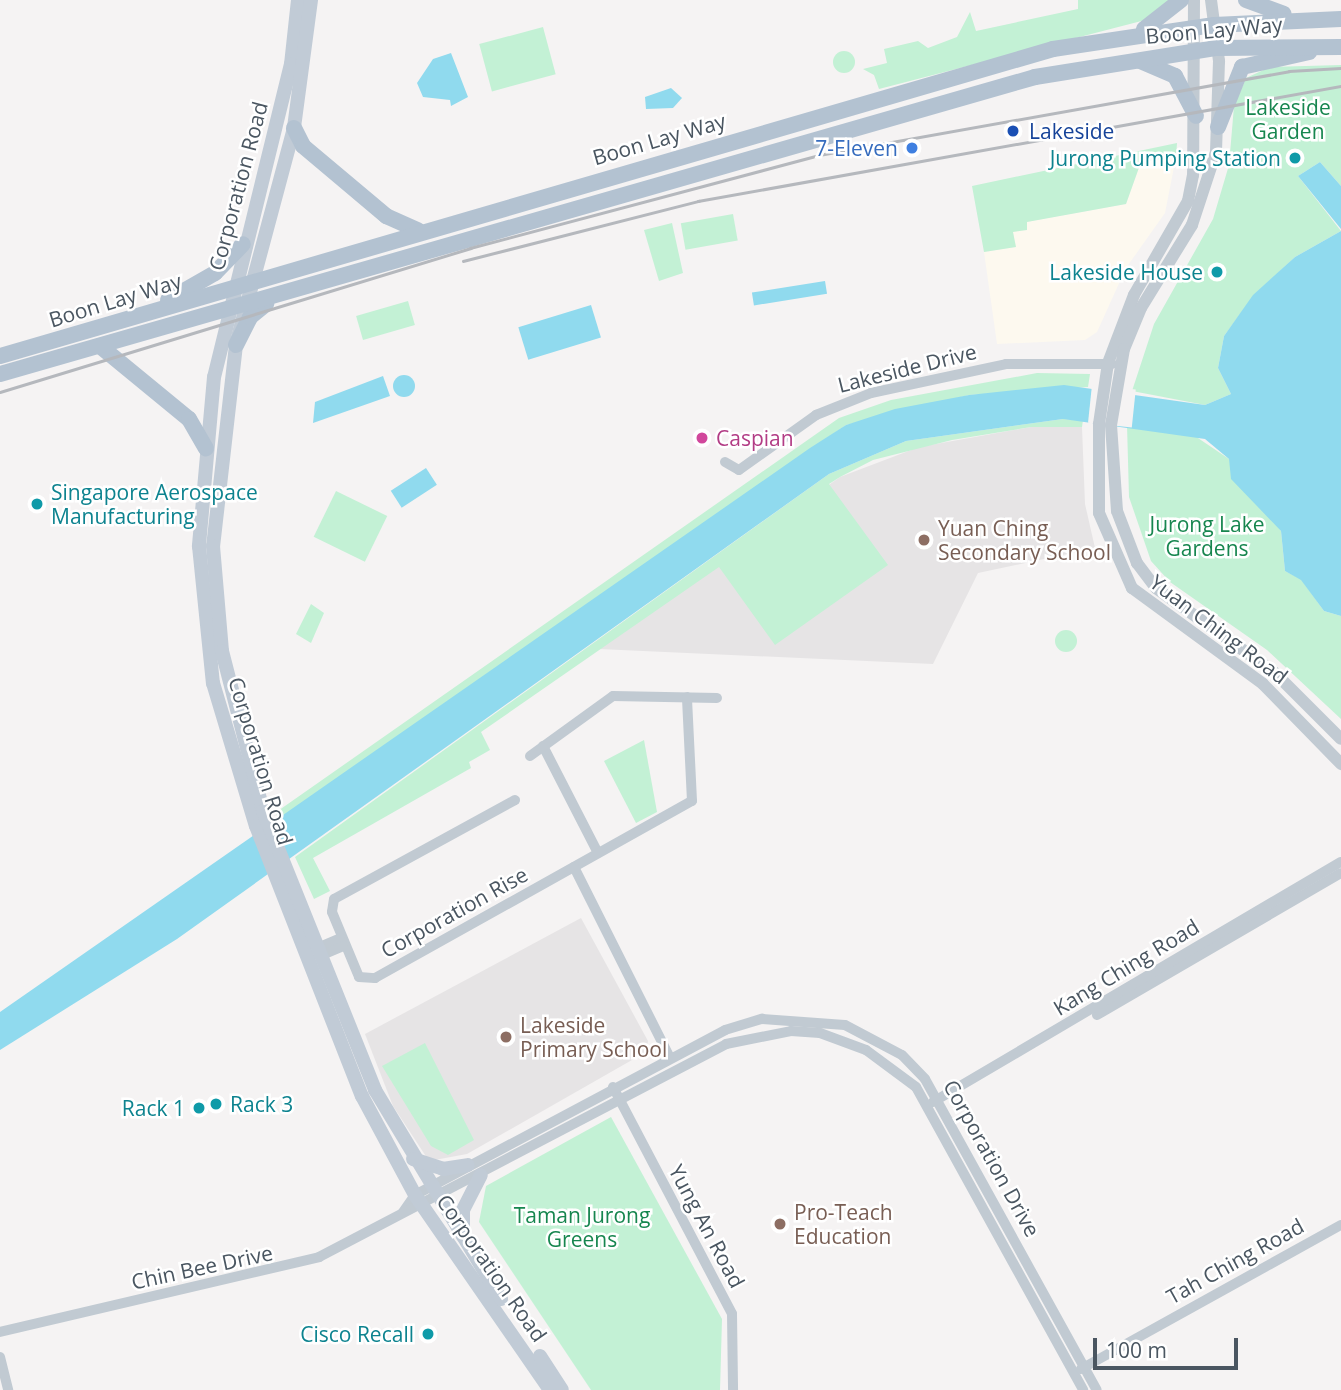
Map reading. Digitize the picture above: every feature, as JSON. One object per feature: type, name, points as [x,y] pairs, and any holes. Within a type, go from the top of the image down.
[{"type":"main road","name":"Corporation Road","points":[[298,0],[291,64],[226,312],[206,448],[199,546],[207,652],[262,823],[342,1028],[419,1202],[550,1390]]},
{"type":"main road","name":"Corporation Road","points":[[262,823],[236,715],[216,600],[216,502],[236,345],[250,282],[294,128],[311,0]]},
{"type":"main road","points":[[1129,35],[1161,21],[1181,0]]},
{"type":"main road","points":[[1246,0],[1275,13],[1318,19]]},
{"type":"main road","name":"Boon Lay Way","points":[[0,356],[420,230],[911,88],[1129,35],[1214,25],[1341,19]]},
{"type":"main road","points":[[1218,127],[1242,67],[1340,47]]},
{"type":"main road","name":"Boon Lay Way","points":[[0,374],[244,308],[881,118],[1131,59],[1217,48],[1340,47]]},
{"type":"main road","points":[[1131,59],[1175,76],[1196,116]]},
{"type":"main road","points":[[294,128],[303,146],[394,223],[420,230]]},
{"type":"main road","points":[[155,309],[215,273],[243,244]]},
{"type":"main road","points":[[236,345],[250,317],[278,298]]},
{"type":"main road","points":[[100,346],[189,419],[206,448]]},
{"type":"main road","name":"Corporation Road","points":[[280,868],[319,952],[342,1028],[412,1159],[467,1248],[562,1390]]},
{"type":"main road","points":[[412,1159],[443,1169],[468,1165]]},
{"type":"main road","points":[[467,1248],[463,1210],[481,1175]]},
{"type":"street","name":"Yuan Ching Road","points":[[1194,0],[1198,51],[1196,116],[1188,201],[1134,295],[1114,364],[1105,425],[1099,513],[1132,588],[1263,684],[1338,755]]},
{"type":"street","name":"Yuan Ching Road","points":[[1114,364],[1141,308],[1200,206],[1218,127],[1217,48],[1211,0]]},
{"type":"street","name":"Lakeside Drive","points":[[725,462],[739,470],[816,415],[872,393],[1006,364],[1114,364]]},
{"type":"street","name":"Yuan Ching Road","points":[[1105,425],[1117,511],[1146,578],[1275,673],[1341,739]]},
{"type":"street","points":[[530,756],[613,696],[717,698]]},
{"type":"street","points":[[670,1058],[574,867],[695,798],[687,697]]},
{"type":"street","points":[[542,746],[598,853]]},
{"type":"street","name":"Corporation Rise","points":[[515,800],[334,899],[342,942],[355,973],[370,980],[574,867]]},
{"type":"street","name":"Kang Ching Road","points":[[1103,1008],[1341,862]]},
{"type":"street","name":"Kang Ching Road","points":[[936,1104],[1341,873]]},
{"type":"street","points":[[319,952],[342,942]]},
{"type":"street","name":"Corporation Drive","points":[[434,1194],[468,1165],[612,1087],[670,1058],[762,1019],[820,1020],[871,1035],[902,1055],[936,1104],[1097,1390]]},
{"type":"street","name":"Corporation Drive","points":[[419,1202],[481,1175],[726,1044],[791,1031],[820,1033],[866,1050],[894,1067],[936,1104],[1083,1390]]},
{"type":"street","name":"Yung An Road","points":[[612,1087],[732,1314],[733,1390]]},
{"type":"street","name":"Chin Bee Drive","points":[[0,1332],[296,1266],[419,1202]]},
{"type":"street","name":"Tah Ching Road","points":[[1086,1369],[1341,1225]]},
{"type":"street","name":"Tah Ching Road","points":[[1075,1375],[1341,1231]]},
{"type":"street","points":[[0,1357],[8,1390]]},
{"type":"shaded area","points":[[1176,157],[1165,213],[1126,268],[1097,332],[1085,340],[997,344],[984,252],[1015,247],[1013,232],[1026,222],[1126,204],[1141,162]]},
{"type":"shaded area","name":"Yuan Ching Secondary School","points":[[1031,427],[1082,427],[1085,504],[1095,548],[978,573],[933,664],[599,649],[840,477],[919,447]]},
{"type":"shaded area","name":"Lakeside Primary School","points":[[581,918],[648,1041],[646,1052],[467,1154],[429,1161],[393,1106],[365,1034]]},
{"type":"green space","points":[[1078,0],[1174,0],[1153,18],[879,89],[874,75],[863,69],[887,63],[884,49],[918,41],[928,48],[957,37],[970,12],[976,31],[1078,9]]},
{"type":"green space","points":[[543,27],[556,74],[492,91],[479,44]]},
{"type":"green space","points":[[844,51],[852,54],[855,62],[852,70],[844,73],[836,70],[833,62],[836,54]]},
{"type":"green space","name":"Lakeside Garden","points":[[1341,65],[1341,186],[1320,162],[1298,176],[1341,231],[1295,257],[1254,295],[1224,336],[1218,368],[1231,394],[1205,405],[1132,391],[1154,324],[1213,219],[1229,165],[1234,106],[1246,78],[1270,67]]},
{"type":"green space","points":[[1177,143],[1176,157],[1141,162],[1126,204],[1027,222],[1027,230],[1013,232],[1016,247],[984,252],[972,186]]},
{"type":"green space","points":[[733,214],[738,241],[685,250],[681,223]]},
{"type":"green space","points":[[672,223],[683,273],[659,281],[644,230]]},
{"type":"green space","points":[[408,301],[415,325],[363,340],[356,316]]},
{"type":"green space","points":[[1037,373],[1090,374],[1088,387],[969,395],[846,425],[280,819],[275,813],[839,418],[891,400]]},
{"type":"green space","points":[[1063,419],[1083,420],[1082,427],[1031,427],[952,440],[873,460],[829,484],[888,565],[775,645],[719,567],[481,732],[490,750],[469,762],[471,768],[313,858],[330,891],[314,899],[295,857],[829,474],[906,441]]},
{"type":"green space","name":"Jurong Lake Gardens","points":[[1127,425],[1192,434],[1229,459],[1281,531],[1285,571],[1301,579],[1324,611],[1341,616],[1341,719],[1267,650],[1170,582],[1151,561],[1129,497]]},
{"type":"green space","points":[[336,491],[387,516],[365,562],[314,537]]},
{"type":"green space","points":[[311,604],[324,613],[311,643],[296,634]]},
{"type":"green space","points":[[1066,630],[1074,633],[1077,641],[1074,649],[1066,652],[1058,649],[1055,641],[1058,633]]},
{"type":"green space","points":[[644,740],[657,812],[636,823],[604,761]]},
{"type":"green space","points":[[425,1043],[474,1140],[448,1155],[431,1146],[382,1066]]},
{"type":"green space","name":"Taman Jurong Greens","points":[[611,1117],[722,1319],[720,1390],[591,1390],[479,1222],[486,1186]]},
{"type":"water","points":[[451,53],[468,97],[451,106],[450,100],[423,97],[417,83],[433,59]]},
{"type":"water","points":[[671,88],[682,98],[673,108],[646,109],[645,97]]},
{"type":"water","points":[[1320,162],[1341,186],[1341,229],[1298,176]]},
{"type":"water","points":[[1341,231],[1341,616],[1324,611],[1301,580],[1285,571],[1281,531],[1231,479],[1229,459],[1205,439],[1063,419],[906,441],[829,474],[177,939],[0,1050],[0,1012],[846,425],[895,409],[969,395],[1064,385],[1205,405],[1231,394],[1218,368],[1224,336],[1253,295],[1295,257]]},
{"type":"water","points":[[825,281],[827,294],[754,305],[752,293]]},
{"type":"water","points":[[591,305],[601,338],[528,360],[518,327]]},
{"type":"water","points":[[404,375],[412,378],[415,386],[412,394],[404,397],[396,394],[393,386],[396,378]]},
{"type":"water","points":[[383,376],[390,396],[313,423],[315,402]]},
{"type":"water","points":[[426,468],[437,485],[402,508],[391,491]]},
{"type":"pier","points":[[1092,385],[1136,390],[1132,427],[1088,423]]},
{"type":"railway","points":[[0,392],[470,248],[819,155],[1289,71],[1341,68]]},
{"type":"railway","points":[[463,261],[698,201],[1341,86]]},
{"type":"place","name":"Lakeside","points":[[1013,131]]},
{"type":"place","name":"7-Eleven","points":[[912,148]]},
{"type":"place","name":"Jurong Pumping Station","points":[[1295,158]]},
{"type":"place","name":"Lakeside House","points":[[1217,272]]},
{"type":"place","name":"Caspian","points":[[702,438]]},
{"type":"place","name":"Singapore Aerospace Manufacturing","points":[[37,504]]},
{"type":"place","name":"Yuan Ching Secondary School","points":[[924,540]]},
{"type":"place","name":"Lakeside Primary School","points":[[506,1037]]},
{"type":"place","name":"Rack 3","points":[[216,1104]]},
{"type":"place","name":"Rack 1","points":[[199,1108]]},
{"type":"place","name":"Pro-Teach Education","points":[[780,1224]]},
{"type":"place","name":"Cisco Recall","points":[[428,1334]]}]
